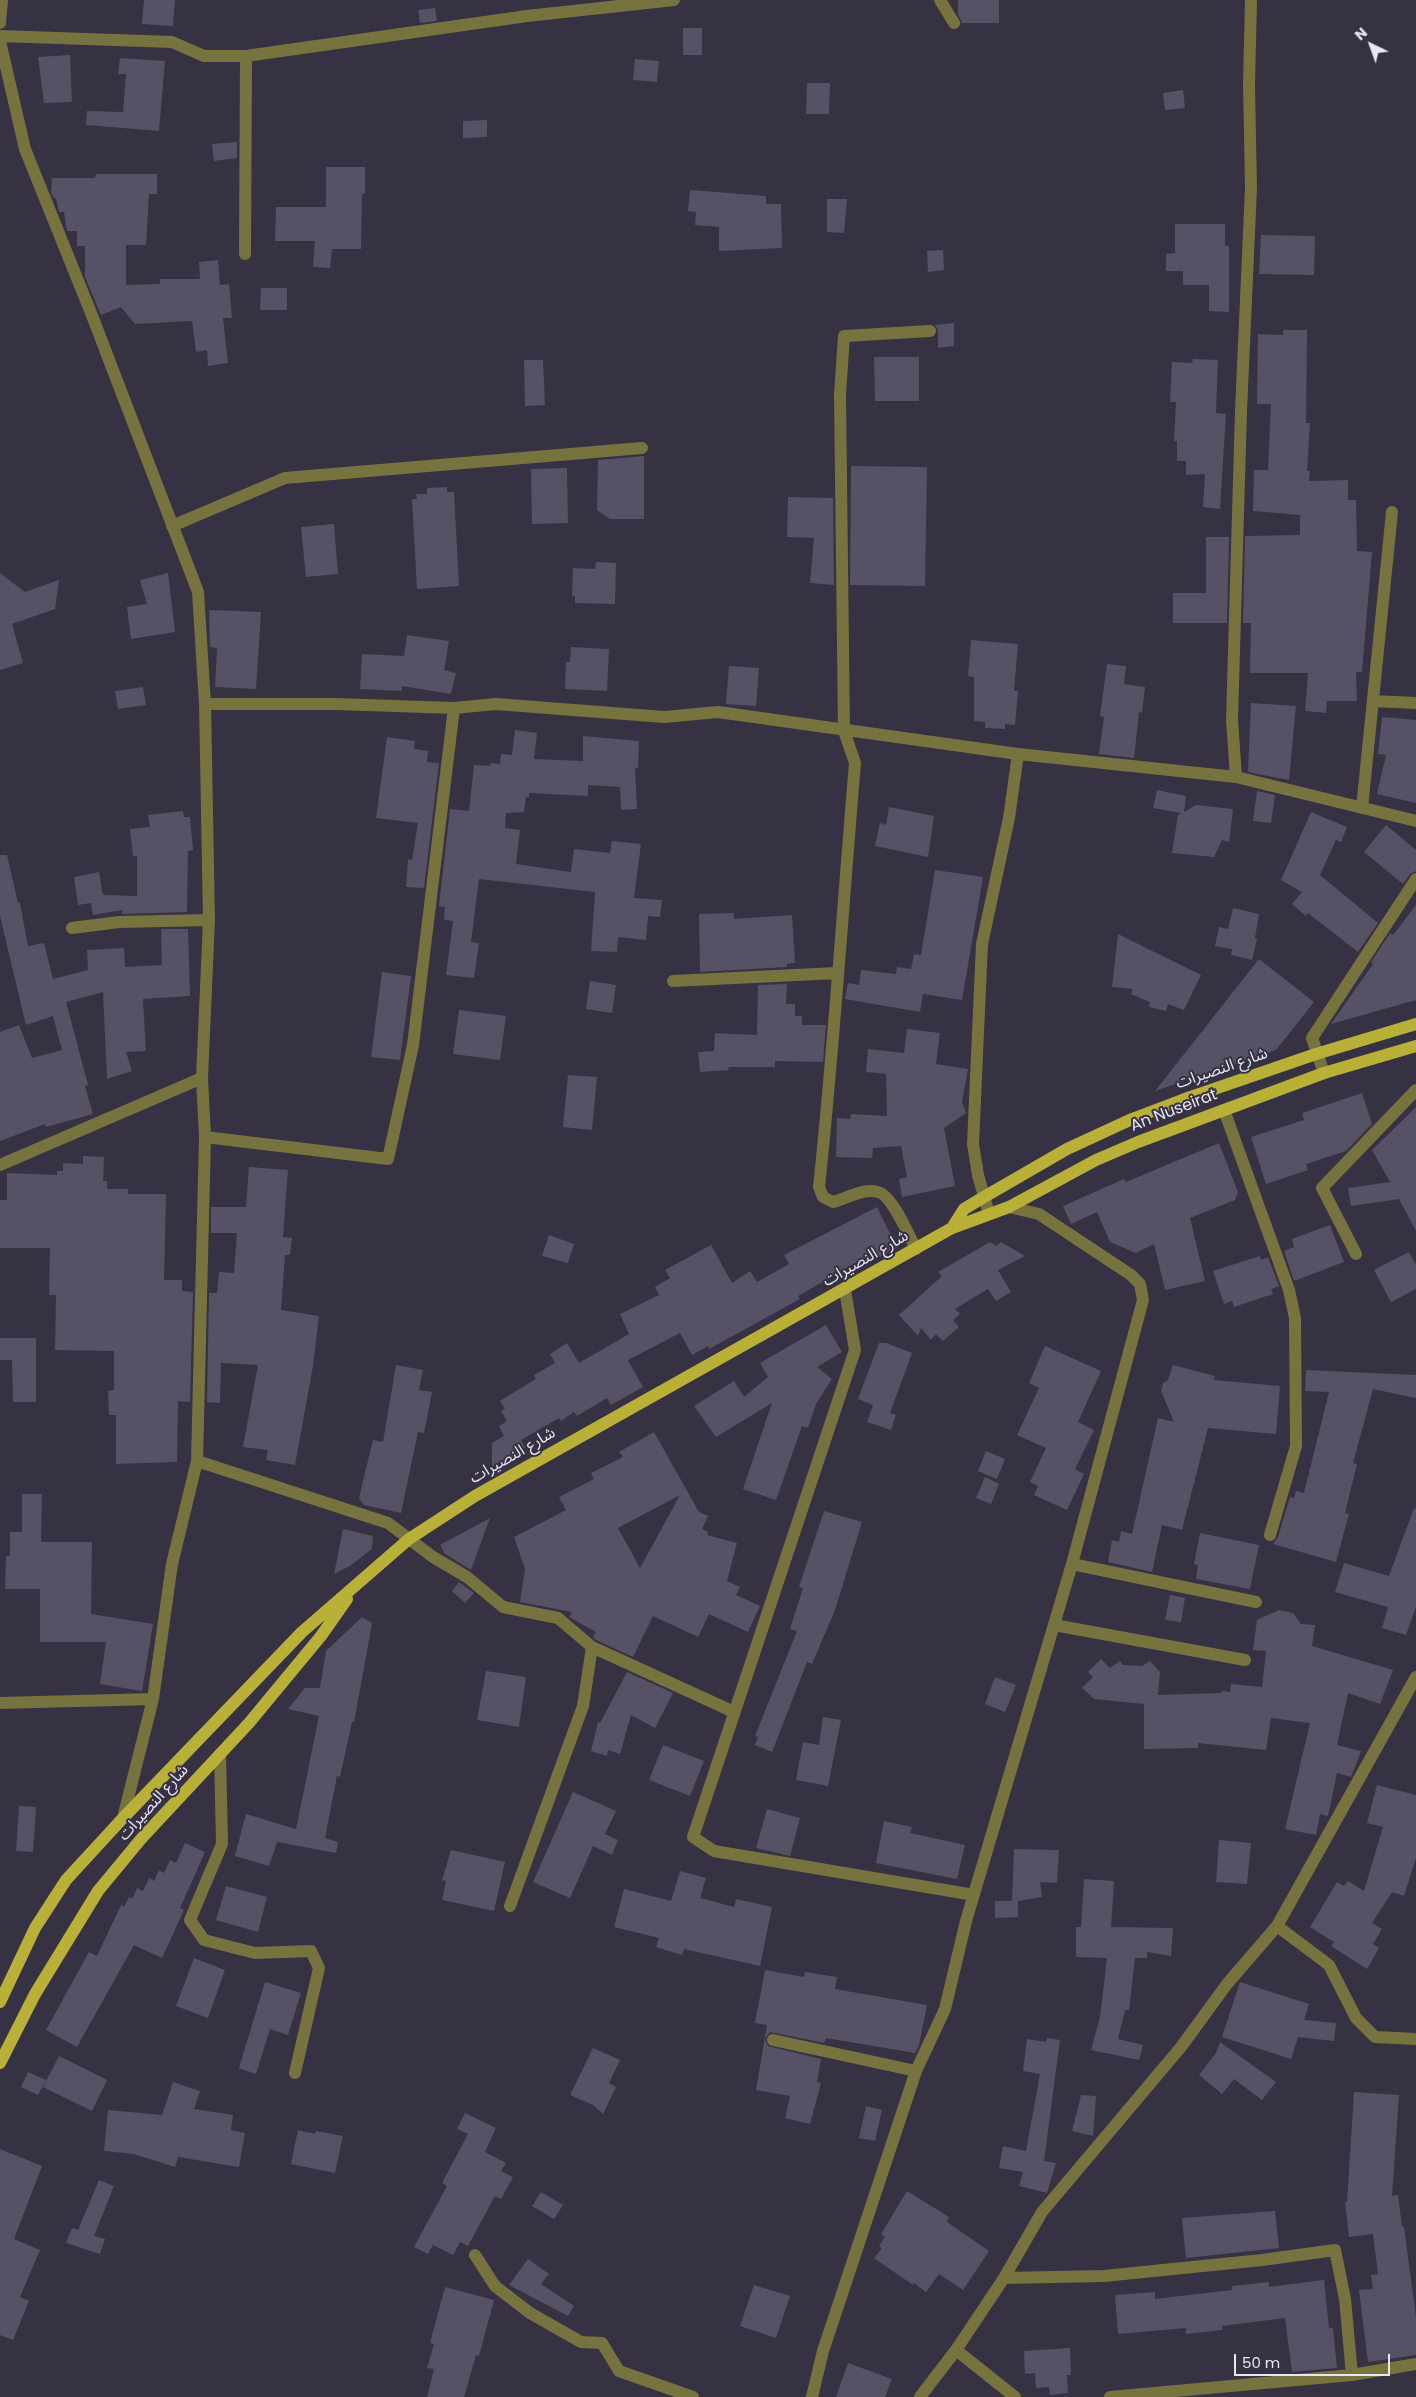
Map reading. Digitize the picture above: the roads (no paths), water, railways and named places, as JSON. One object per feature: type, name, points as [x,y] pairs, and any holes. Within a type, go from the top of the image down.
[{"type":"main road","name":"شارع النصيرات","points":[[0,2002],[35,1928],[66,1880],[302,1632],[409,1539],[475,1496],[845,1290],[952,1228],[964,1209],[1067,1149],[1132,1119],[1182,1100],[1316,1054],[1416,1024]]},
{"type":"main road","name":"An Nuseirat","points":[[952,1228],[1009,1207],[1096,1160],[1324,1073],[1416,1046]]},
{"type":"main road","name":"شارع النصيرات","points":[[0,2064],[35,1994],[98,1891],[141,1839],[249,1723],[321,1636],[359,1583]]},
{"type":"street","points":[[0,23],[2,0]]},
{"type":"street","points":[[0,36],[172,42],[204,56],[246,56],[527,16],[674,0]]},
{"type":"street","points":[[940,0],[954,23]]},
{"type":"street","points":[[1236,777],[1232,720],[1241,411],[1251,188],[1248,84],[1251,0]]},
{"type":"street","points":[[0,41],[26,149],[97,327],[198,592],[205,704],[209,920],[202,1078],[204,1137],[197,1461],[172,1564],[154,1699],[123,1818]]},
{"type":"street","points":[[246,56],[246,254]]},
{"type":"street","points":[[916,1249],[887,1197],[878,1192],[863,1192],[833,1202],[823,1197],[819,1187],[833,1053],[837,973],[855,763],[844,730],[840,394],[844,336],[930,331]]},
{"type":"street","points":[[172,526],[285,478],[642,448]]},
{"type":"street","points":[[1362,808],[1392,512]]},
{"type":"street","points":[[1373,701],[1416,703]]},
{"type":"street","points":[[205,704],[336,704],[454,708],[496,704],[664,717],[718,712],[1018,754],[1236,777],[1416,820]]},
{"type":"street","points":[[204,1137],[388,1159],[413,1045],[454,708]]},
{"type":"street","points":[[989,1214],[973,1144],[982,944],[1009,818],[1018,754]]},
{"type":"street","points":[[1324,1073],[1312,1038],[1416,879]]},
{"type":"street","points":[[72,928],[119,922],[209,920]]},
{"type":"street","points":[[673,981],[837,973]]},
{"type":"street","points":[[0,1165],[202,1078]]},
{"type":"street","points":[[1356,1254],[1322,1188],[1416,1090]]},
{"type":"street","points":[[1224,1110],[1289,1290],[1295,1318],[1296,1446],[1270,1535]]},
{"type":"street","points":[[812,2397],[822,2351],[916,2071],[945,2009],[974,1895],[1072,1564],[1143,1300],[1140,1284],[1131,1275],[1039,1214],[1009,1207]]},
{"type":"street","points":[[845,1290],[855,1350],[693,1837],[714,1851],[974,1895]]},
{"type":"street","points":[[197,1461],[388,1523],[467,1577],[503,1607],[558,1618],[592,1647],[734,1712]]},
{"type":"street","points":[[1072,1564],[1256,1602]]},
{"type":"street","points":[[1054,1625],[1245,1660]]},
{"type":"street","points":[[510,1906],[583,1706],[592,1647]]},
{"type":"street","points":[[920,2397],[956,2350],[1004,2278],[1042,2212],[1181,2047],[1227,1984],[1277,1926],[1416,1677]]},
{"type":"street","points":[[0,1703],[154,1699]]},
{"type":"street","points":[[220,1754],[222,1844],[190,1920],[204,1940],[255,1953],[310,1951],[319,1968],[295,2073]]},
{"type":"street","points":[[1277,1926],[1329,1965],[1356,2018],[1375,2037],[1416,2039]]},
{"type":"street","points":[[773,2040],[916,2071]]},
{"type":"street","points":[[1004,2278],[1104,2276],[1262,2260],[1335,2250],[1345,2299],[1352,2375]]},
{"type":"street","points":[[475,2255],[495,2286],[530,2313],[581,2342],[602,2343],[619,2371],[693,2397]]},
{"type":"street","points":[[956,2350],[1015,2397]]},
{"type":"street","points":[[1110,2397],[1352,2375],[1416,2364]]}]
